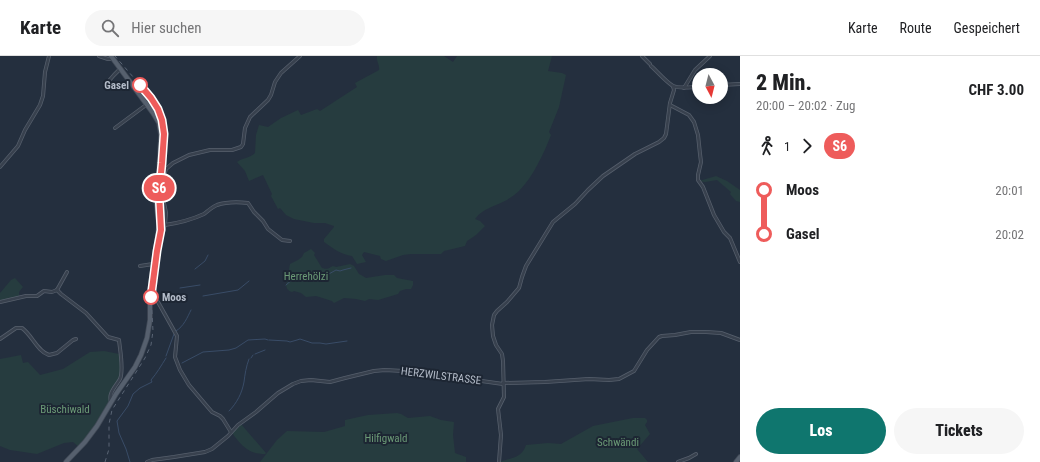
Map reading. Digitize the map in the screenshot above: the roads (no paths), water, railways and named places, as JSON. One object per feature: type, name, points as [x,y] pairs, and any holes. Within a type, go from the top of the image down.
[{"type":"main road","points":[[66,462],[95,430],[111,402],[133,370],[144,347],[149,326],[150,290],[159,227],[156,199],[161,132],[158,121],[147,104],[112,57]]},
{"type":"main road","points":[[736,462],[740,457]]},
{"type":"street","points":[[0,167],[18,146],[25,130],[40,105],[43,96],[45,72],[49,56]]},
{"type":"street","points":[[99,56],[108,59],[112,57]]},
{"type":"street","points":[[231,432],[222,417],[214,413],[206,406],[183,376],[175,360],[178,338],[158,302],[154,299],[154,281],[166,213],[163,198],[166,188],[164,174],[167,167],[184,157],[193,154],[213,150],[234,150],[241,147],[244,148],[244,130],[250,117],[268,100],[280,74],[300,56]]},
{"type":"street","points":[[642,56],[673,86],[692,87]]},
{"type":"street","points":[[684,88],[695,70],[710,56]]},
{"type":"street","points":[[107,83],[120,69]]},
{"type":"street","points":[[728,85],[740,84]]},
{"type":"street","points":[[499,462],[501,435],[498,408],[504,397],[503,358],[496,346],[492,332],[492,320],[495,313],[519,288],[526,266],[550,227],[556,220],[575,204],[603,176],[635,154],[664,138],[674,90],[673,86]]},
{"type":"street","points":[[674,90],[678,87]]},
{"type":"street","points":[[115,128],[147,104]]},
{"type":"street","points":[[670,105],[689,115],[694,122],[698,136],[701,162],[698,180],[703,187],[714,215],[724,232],[730,238],[740,262]]},
{"type":"street","points":[[156,199],[163,198]]},
{"type":"street","points":[[165,225],[188,221],[206,213],[214,206],[231,203],[248,203],[268,229],[282,240],[290,241]]},
{"type":"street","points":[[140,266],[153,264]]},
{"type":"street","points":[[0,302],[26,296],[37,296],[44,291],[52,292],[57,290],[67,272]]},
{"type":"street","points":[[57,290],[86,313],[108,337],[119,340],[121,376],[112,390],[110,397],[111,402]]},
{"type":"street","points":[[0,339],[14,330],[22,328],[43,352],[49,355],[57,353],[76,339]]},
{"type":"street","name":"HERZWILSTRASSE","points":[[147,462],[210,450],[278,393],[301,381],[311,380],[330,382],[374,371],[403,370],[430,375],[503,383],[589,379],[610,380],[619,379],[634,371],[647,350],[659,337],[662,336],[706,332],[720,333],[740,340]]},
{"type":"street","points":[[678,462],[696,454]]},
{"type":"waterway","points":[[195,269],[205,261],[208,255]]},
{"type":"waterway","points":[[286,285],[293,279],[309,273],[327,275],[336,270],[340,271],[351,268]]},
{"type":"waterway","points":[[203,296],[238,290],[249,281]]},
{"type":"waterway","points":[[180,288],[200,285]]},
{"type":"waterway","points":[[176,331],[187,319],[191,310]]},
{"type":"waterway","points":[[166,356],[174,334]]},
{"type":"waterway","points":[[269,340],[290,342],[300,339],[312,343],[326,344],[347,341]]},
{"type":"waterway","points":[[182,363],[203,352],[229,350],[236,348],[248,340],[268,340]]},
{"type":"waterway","points":[[255,354],[265,350]]},
{"type":"waterway","points":[[130,462],[119,433],[117,421],[128,406],[133,394],[140,388],[152,382],[151,380],[166,358]]},
{"type":"waterway","points":[[229,411],[237,401],[240,394],[249,359]]},
{"type":"railway","points":[[105,462],[109,449],[109,424],[112,410],[145,358],[151,345],[153,331],[151,295],[161,227],[159,194],[163,129],[160,114],[153,100],[115,56]]},
{"type":"train","name":"S6","points":[[140,85],[158,109],[162,120],[164,134],[159,193],[161,230],[151,297]]},
{"type":"place","name":"Gasel","points":[[140,85]]},
{"type":"place","name":"Moos","points":[[151,297]]},
{"type":"park label","name":"Herrehölzi","points":[[306,276]]},
{"type":"park label","name":"Büschiwald","points":[[65,409]]},
{"type":"park label","name":"Hilfigwald","points":[[386,438]]},
{"type":"park label","name":"Schwändi","points":[[618,442]]}]
